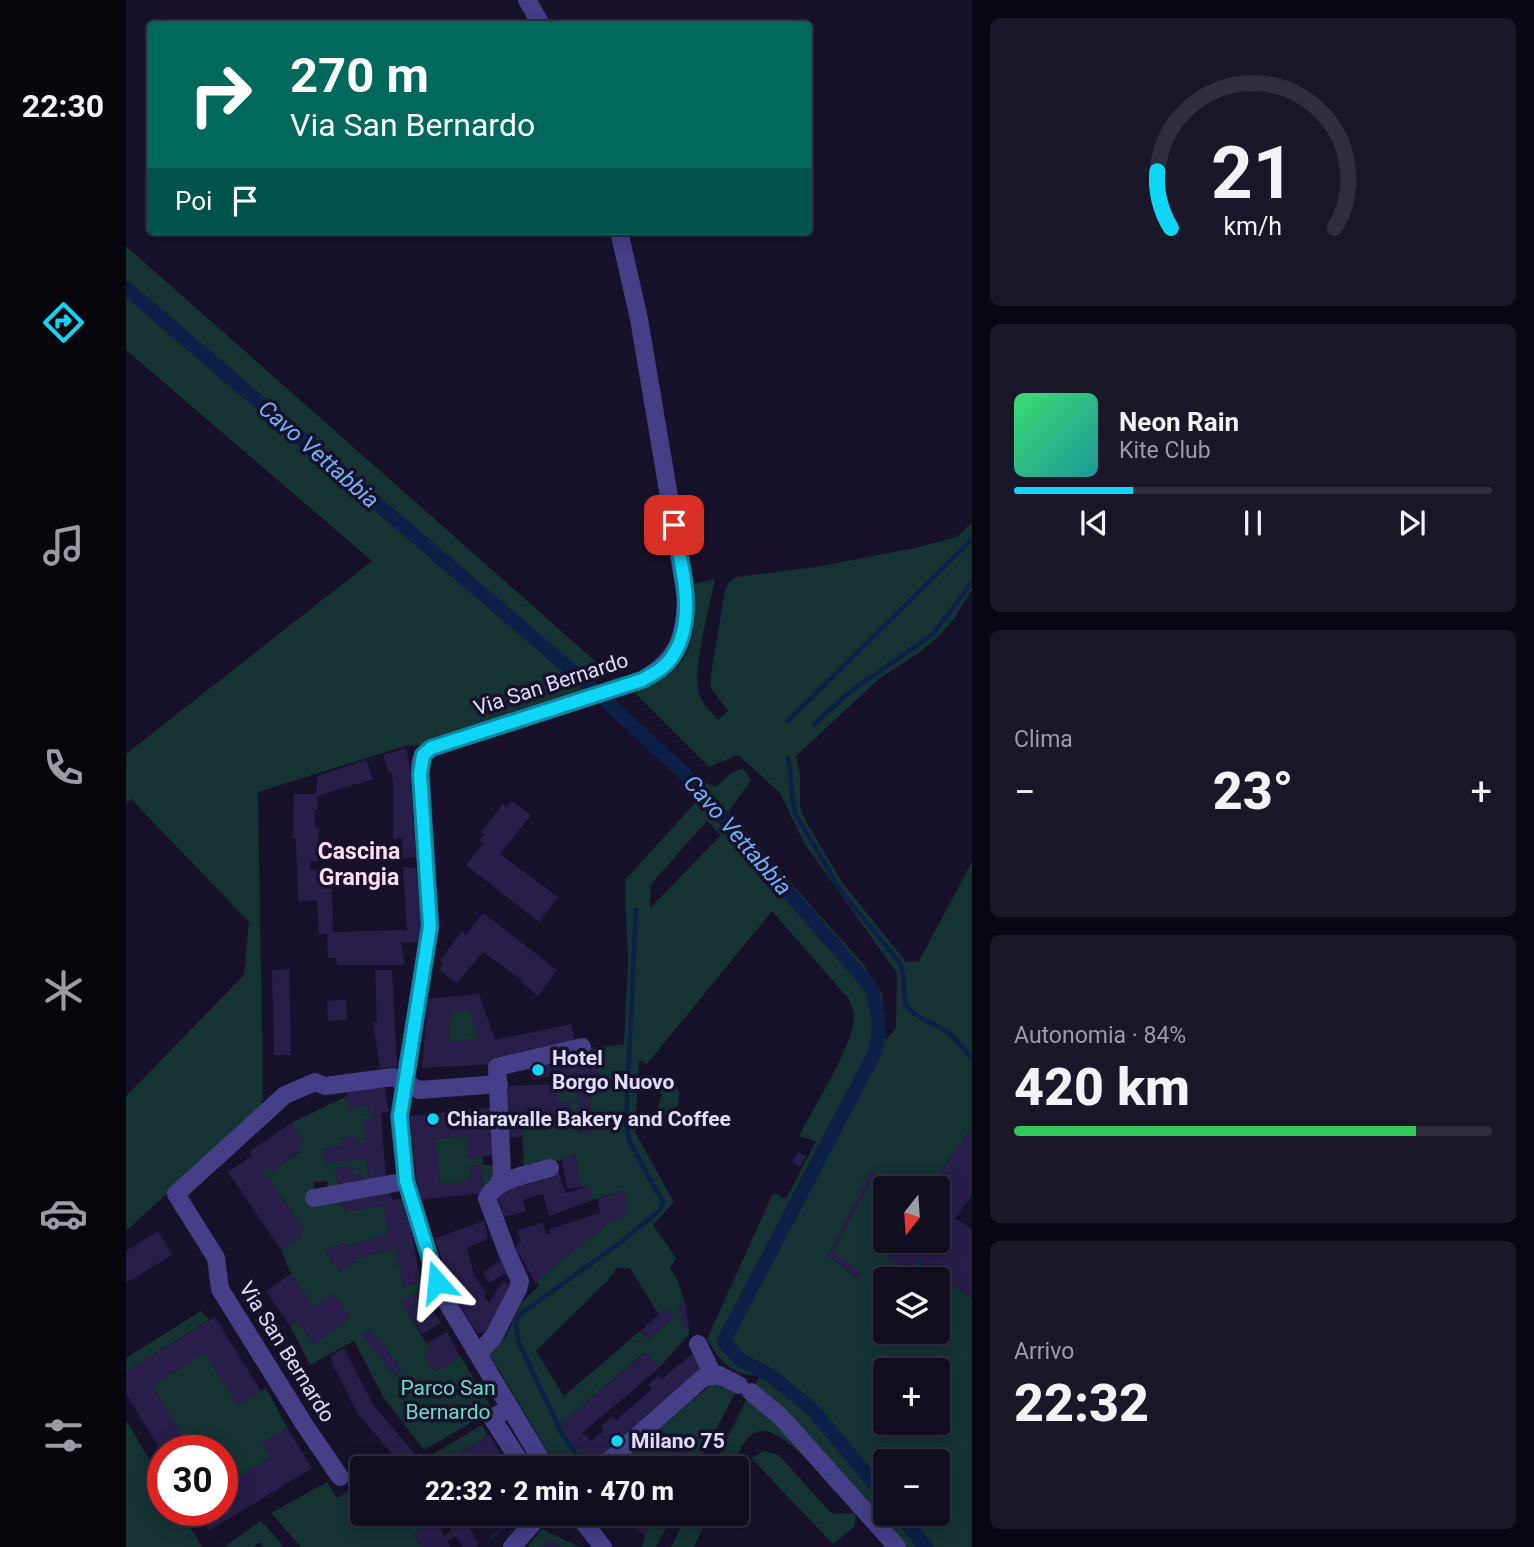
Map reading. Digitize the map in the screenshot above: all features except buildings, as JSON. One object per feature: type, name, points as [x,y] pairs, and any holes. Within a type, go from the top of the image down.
[{"type":"street","points":[[527,0],[539,21]]},
{"type":"street","name":"Via San Bernardo","points":[[539,1456],[437,1282],[406,1181],[400,1116],[430,926],[420,774],[423,755],[431,748],[610,688],[642,680],[659,670],[672,657],[681,636],[686,618],[686,597],[641,332],[620,235]]},
{"type":"street","points":[[499,1185],[502,1173],[497,1067],[582,1047]]},
{"type":"street","name":"Via San Bernardo","points":[[340,1477],[220,1289],[216,1258],[176,1194],[285,1095],[315,1082],[325,1086],[393,1077],[419,1090],[499,1084]]},
{"type":"street","points":[[478,1354],[494,1336],[520,1281],[506,1252],[487,1198],[491,1190],[499,1185],[550,1168]]},
{"type":"street","points":[[314,1198],[406,1181]]},
{"type":"street","points":[[698,1344],[713,1375]]},
{"type":"street","points":[[615,1456],[703,1378],[719,1376],[745,1388],[774,1409],[897,1547]]},
{"type":"street","points":[[510,1408],[492,1418],[516,1456]]},
{"type":"street","points":[[523,1456],[533,1445]]},
{"type":"street","points":[[512,1547],[530,1526]]},
{"type":"street","points":[[586,1526],[603,1547]]},
{"type":"green space","points":[[126,246],[603,668],[580,695],[430,745],[405,746],[258,792],[261,1107],[126,1231],[126,1096],[244,975],[249,922],[131,799],[126,804],[126,754],[372,561],[126,350]]},
{"type":"green space","points":[[972,523],[972,590],[953,620],[937,638],[880,678],[796,756],[800,774],[800,806],[805,820],[842,882],[906,962],[919,961],[972,862],[972,1127],[938,1176],[874,1176],[872,1172],[828,1255],[858,1280],[833,1251],[873,1178],[873,1253],[885,1253],[884,1255],[902,1267],[873,1267],[873,1344],[950,1344],[950,1283],[972,1298],[972,1547],[905,1547],[885,1526],[950,1526],[950,1449],[873,1449],[873,1514],[753,1388],[760,1376],[742,1373],[728,1366],[707,1339],[773,1193],[786,1199],[816,1141],[799,1136],[840,1060],[854,1018],[848,998],[772,911],[647,1064],[639,1060],[635,1132],[674,1202],[653,1225],[676,1258],[670,1268],[685,1302],[678,1305],[684,1328],[689,1327],[689,1334],[659,1368],[645,1352],[569,1417],[560,1421],[577,1451],[580,1449],[585,1456],[550,1456],[487,1353],[505,1338],[522,1302],[540,1285],[535,1282],[608,1223],[626,1215],[626,1190],[593,1200],[589,1186],[581,1187],[575,1153],[524,1172],[522,1119],[571,1120],[571,1101],[557,1101],[557,1075],[572,1072],[577,1092],[578,1133],[591,1133],[590,1091],[602,1087],[590,1048],[624,1044],[628,963],[625,880],[696,802],[702,781],[716,787],[731,773],[743,768],[751,780],[728,812],[864,965],[882,994],[886,1040],[896,1028],[897,973],[804,843],[780,793],[738,755],[709,767],[634,692],[673,671],[687,653],[694,631],[694,584],[715,579],[697,682],[702,701],[718,720],[728,711],[711,688],[711,675],[725,590],[729,582],[736,577],[816,567],[957,537]],"holes":[[[707,821],[721,835],[650,908],[651,884]],[[617,1268],[630,1268],[659,1315],[666,1308],[674,1317],[648,1340],[640,1331],[564,1396],[536,1351]]]},
{"type":"green space","points":[[469,1010],[477,1034],[476,1039],[450,1042],[448,1038],[451,1011]]},
{"type":"green space","points":[[673,1075],[679,1092],[678,1105],[657,1127],[651,1126],[662,1095],[652,1084],[661,1077],[667,1082]]},
{"type":"green space","name":"Parco San Bernardo","points":[[347,1096],[349,1109],[368,1105],[369,1112],[374,1112],[375,1117],[364,1120],[366,1143],[359,1144],[358,1137],[339,1139],[339,1146],[323,1149],[325,1162],[367,1159],[369,1180],[363,1184],[361,1174],[353,1176],[352,1166],[335,1168],[338,1187],[328,1188],[327,1181],[314,1182],[314,1202],[341,1197],[345,1212],[383,1205],[388,1227],[385,1235],[347,1246],[344,1243],[325,1252],[339,1271],[356,1262],[353,1259],[396,1249],[403,1286],[421,1282],[421,1290],[402,1303],[430,1350],[424,1355],[435,1372],[460,1356],[493,1410],[424,1450],[384,1398],[354,1341],[310,1365],[290,1326],[297,1321],[313,1344],[350,1318],[334,1295],[314,1307],[291,1274],[281,1250],[303,1228],[263,1171],[268,1168],[271,1171],[300,1152],[297,1147],[304,1142],[291,1123]],"holes":[[[370,1329],[402,1370],[395,1376],[362,1335]]]},
{"type":"green space","points":[[467,1136],[468,1158],[482,1157],[483,1165],[493,1165],[492,1181],[483,1193],[482,1165],[470,1166],[469,1182],[440,1184],[435,1139]]},
{"type":"green space","points":[[918,1260],[928,1267],[913,1267]]},
{"type":"green space","points":[[201,1311],[209,1320],[126,1372],[126,1358]]},
{"type":"green space","points":[[205,1353],[238,1405],[266,1388],[287,1427],[270,1458],[238,1477],[238,1435],[182,1435],[152,1386]]},
{"type":"green space","points":[[715,1382],[735,1393],[702,1456],[685,1456],[690,1446],[680,1440],[671,1456],[623,1456]]},
{"type":"green space","points":[[747,1399],[770,1415],[838,1490],[835,1492],[797,1450],[772,1433],[761,1431],[751,1435],[738,1456],[718,1456]]},
{"type":"green space","points":[[126,1420],[147,1456],[147,1526],[190,1526],[202,1547],[126,1547]]},
{"type":"green space","points":[[482,1425],[488,1436],[461,1451],[464,1456],[430,1456]]},
{"type":"green space","points":[[764,1451],[779,1455],[830,1512],[854,1513],[854,1527],[833,1544],[751,1458]]},
{"type":"green space","points":[[327,1482],[337,1498],[350,1490],[350,1526],[426,1526],[414,1533],[422,1547],[301,1547],[271,1513]]},
{"type":"green space","points":[[261,1521],[283,1545],[281,1547],[264,1547],[259,1542],[254,1547],[224,1547]]},
{"type":"green space","points":[[650,1526],[667,1526],[656,1547],[642,1547]]},
{"type":"green space","points":[[682,1526],[704,1526],[694,1547],[671,1547]]},
{"type":"green space","points":[[542,1529],[580,1547],[527,1547]]},
{"type":"waterway","name":"Cavo Vettabbia","points":[[126,288],[584,681],[686,775],[870,986],[878,1020],[874,1054],[724,1341],[739,1359],[771,1376],[813,1410],[873,1482]]},
{"type":"waterway","points":[[788,721],[972,539]]},
{"type":"waterway","points":[[814,724],[851,691],[933,634],[972,582]]},
{"type":"waterway","points":[[788,758],[796,815],[841,891],[900,963],[907,1006],[916,1015],[950,1034],[972,1059]]},
{"type":"waterway","points":[[579,1456],[563,1436],[519,1343],[516,1325],[523,1312],[621,1242],[660,1210],[663,1202],[630,1143],[626,1125],[636,910]]},
{"type":"waterway","points":[[493,1537],[504,1526]]},
{"type":"waterway","name":"Cavo Vettabbia","points":[[909,1526],[926,1547]]},
{"type":"place","name":"Hotel Borgo Nuovo","points":[[538,1070]]},
{"type":"place","name":"Chiaravalle Bakery and Coffee","points":[[433,1119]]},
{"type":"place","name":"Milano 75","points":[[617,1441]]},
{"type":"district","name":"Cascina Grangia","points":[[359,864]]},
{"type":"route","points":[[437,1282],[406,1181],[400,1116],[430,926],[420,764],[423,755],[431,748],[610,688],[642,680],[659,670],[672,657],[686,618],[686,597],[674,525]]}]
